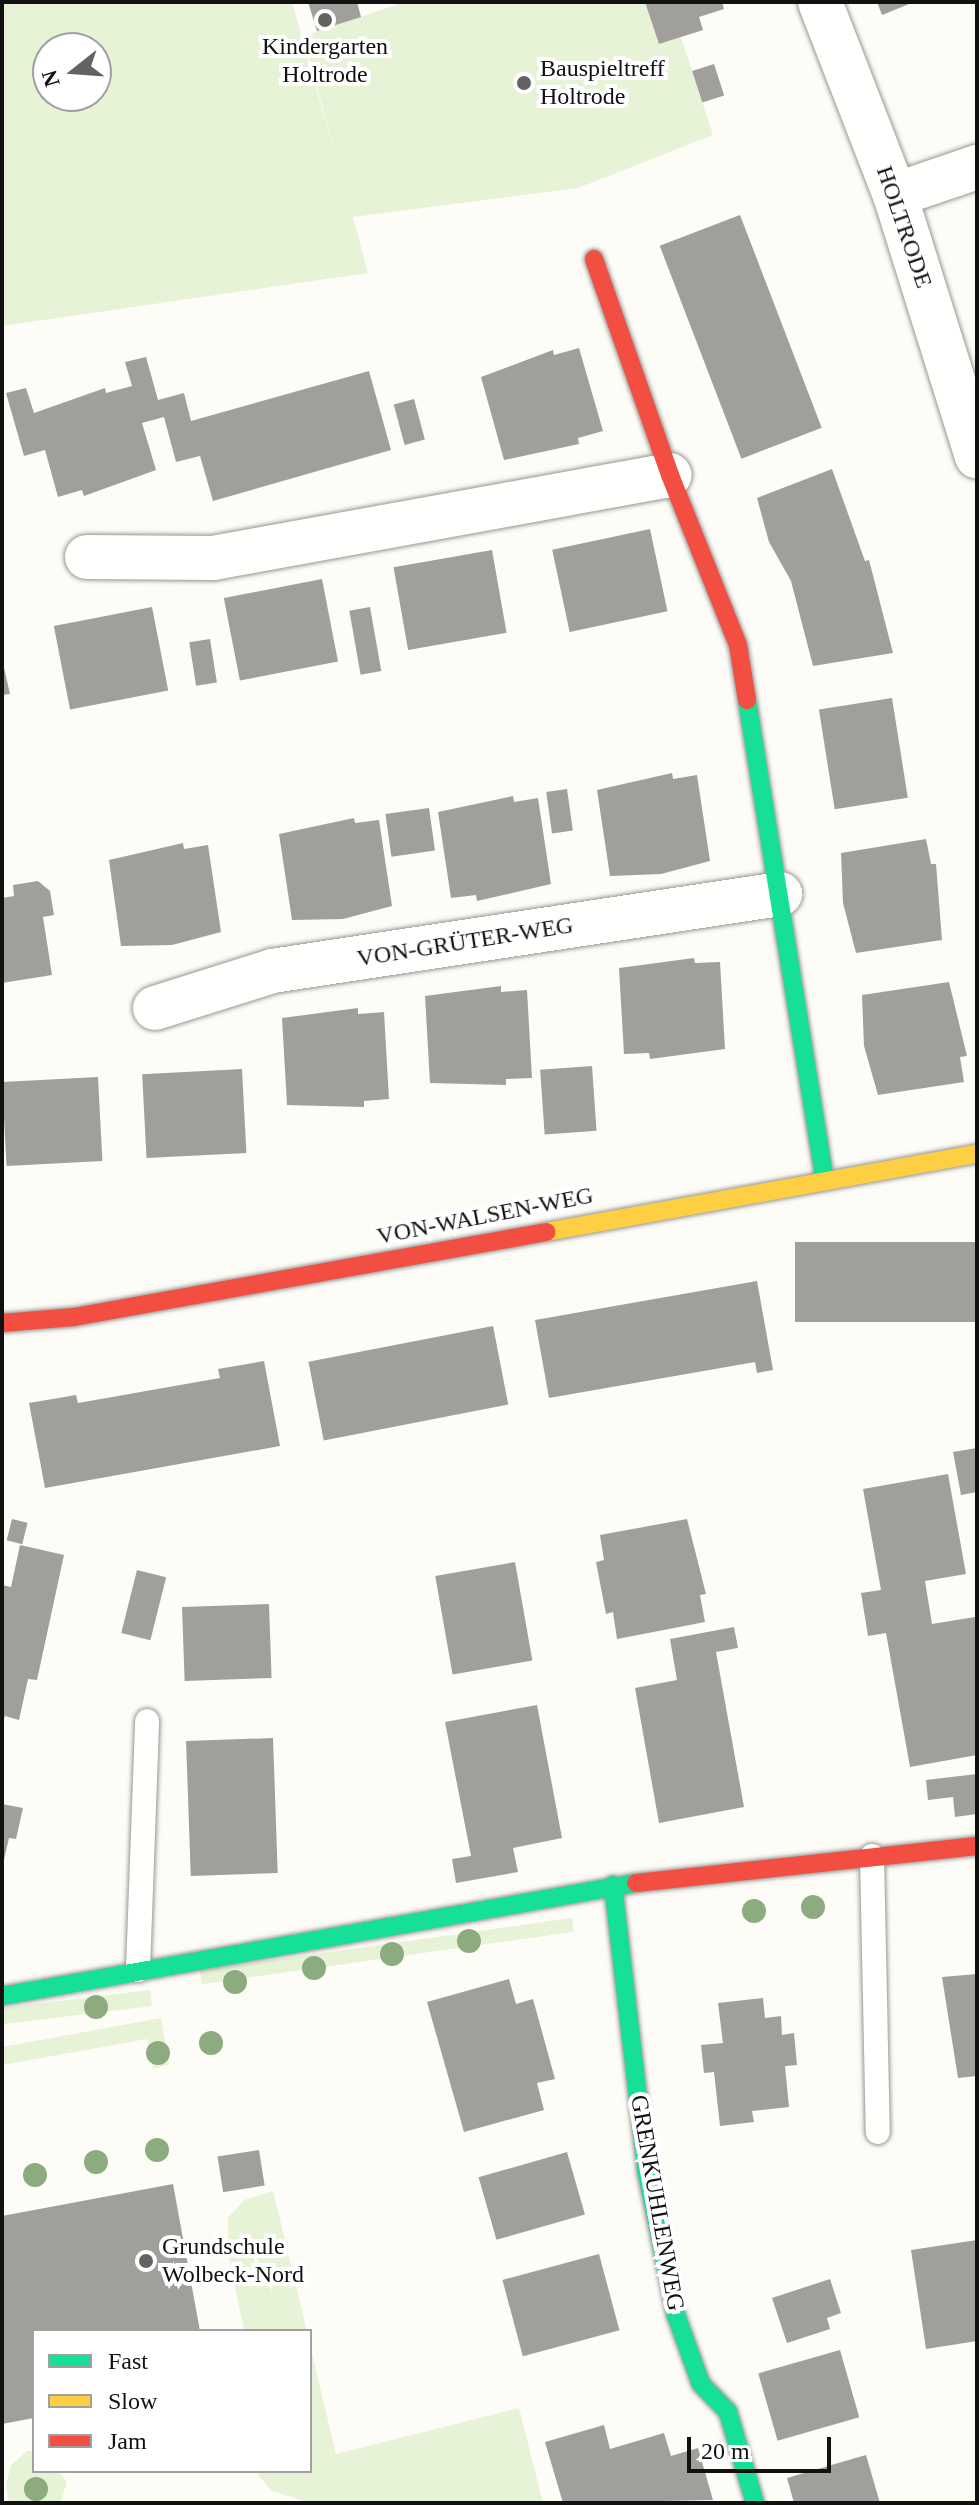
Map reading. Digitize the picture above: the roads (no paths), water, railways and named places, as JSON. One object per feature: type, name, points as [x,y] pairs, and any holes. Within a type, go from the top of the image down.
[{"type":"street","name":"HOLTRODE","points":[[820,2],[895,195],[977,456]]},
{"type":"street","points":[[895,195],[977,167]]},
{"type":"street","points":[[594,259],[670,475],[738,645],[824,1178]]},
{"type":"street","points":[[87,557],[213,558],[670,475]]},
{"type":"street","name":"VON-GRÜTER-WEG","points":[[155,1008],[272,971],[780,894]]},
{"type":"street","name":"VON-WALSEN-WEG","points":[[2,1323],[74,1317],[824,1178],[977,1154]]},
{"type":"street","points":[[2,1996],[613,1885],[977,1846]]},
{"type":"street","name":"GRENKUHLENWEG","points":[[613,1885],[647,2173],[676,2315],[701,2384],[728,2412],[755,2503]]},
{"type":"lane","points":[[138,1970],[147,1721]]},
{"type":"lane","points":[[872,1856],[878,2132]]},
{"type":"place","name":"Kindergarten Holtrode","points":[[325,20]]},
{"type":"place","name":"Bauspieltreff Holtrode","points":[[524,83]]},
{"type":"place","name":"Grundschule Wolbeck-Nord","points":[[146,2261]]}]
